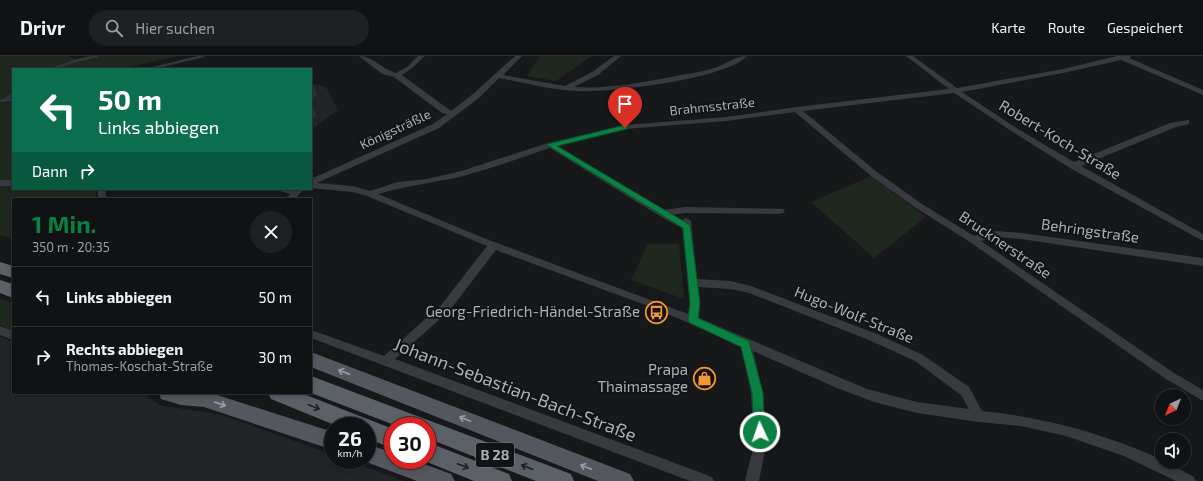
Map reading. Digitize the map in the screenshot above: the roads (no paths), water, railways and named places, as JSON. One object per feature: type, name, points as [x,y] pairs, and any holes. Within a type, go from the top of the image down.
[{"type":"highway","points":[[0,268],[12,272]]},
{"type":"highway","points":[[0,286],[12,291]]},
{"type":"highway","points":[[312,384],[397,417]]},
{"type":"highway","points":[[281,394],[338,417]]},
{"type":"highway","name":"B 28","points":[[436,432],[563,481]]},
{"type":"highway","name":"B 28","points":[[436,456],[501,481]]},
{"type":"main road","points":[[312,359],[623,481]]},
{"type":"main road","points":[[171,394],[181,397],[204,399],[324,438]]},
{"type":"main road","points":[[376,457],[444,481]]},
{"type":"street","points":[[362,56],[385,72],[397,75],[445,111],[453,114]]},
{"type":"street","points":[[397,75],[409,68],[422,56]]},
{"type":"street","name":"Königsträßle","points":[[312,184],[430,129],[453,114],[476,96],[519,56]]},
{"type":"street","points":[[565,87],[584,81],[596,74],[618,56]]},
{"type":"street","points":[[499,76],[565,87],[601,90],[634,86],[724,68],[733,64],[744,56]]},
{"type":"street","name":"Robert-Koch-Straße","points":[[909,56],[954,91],[1073,166],[1203,238]]},
{"type":"street","name":"Brahmsstraße","points":[[370,194],[398,185],[426,182],[460,174],[551,145],[625,128],[726,119],[797,109],[954,91],[1063,71],[1119,57],[1129,56]]},
{"type":"street","points":[[1119,57],[1203,93]]},
{"type":"street","name":"Brucknerstraße","points":[[797,109],[874,174],[919,206],[973,240],[1170,376],[1203,396]]},
{"type":"street","points":[[1073,166],[1173,125],[1186,122]]},
{"type":"street","points":[[551,145],[687,227]]},
{"type":"street","points":[[0,183],[12,183]]},
{"type":"street","points":[[312,184],[353,189],[370,194],[493,246],[611,288],[693,320],[746,344],[881,399],[941,412],[1049,427],[1106,442],[1146,457],[1189,481]]},
{"type":"street","points":[[285,190],[295,194]]},
{"type":"street","points":[[662,213],[684,210],[780,211]]},
{"type":"street","points":[[684,210],[695,303],[693,320]]},
{"type":"street","name":"Behringstraße","points":[[973,240],[997,234],[1021,236],[1203,262]]},
{"type":"street","points":[[387,360],[446,307],[493,246]]},
{"type":"street","name":"Hugo-Wolf-Straße","points":[[693,283],[731,285],[751,290],[873,337],[920,358],[965,391],[979,417]]},
{"type":"street","points":[[0,330],[12,336]]},
{"type":"street","name":"Johann-Sebastian-Bach-Straße","points":[[312,334],[387,360],[608,446],[707,481]]},
{"type":"street","points":[[746,344],[757,393],[760,445],[752,481]]},
{"type":"waterway","points":[[55,68],[75,61],[97,56]]},
{"type":"waterway","points":[[153,68],[203,56]]},
{"type":"waterway","points":[[4,100],[12,95]]},
{"type":"waterway","points":[[0,101],[12,99]]},
{"type":"place","name":"Georg-Friedrich-Händel-Straße","points":[[656,312]]},
{"type":"place","name":"Prapa Thaimassage","points":[[704,379]]}]
